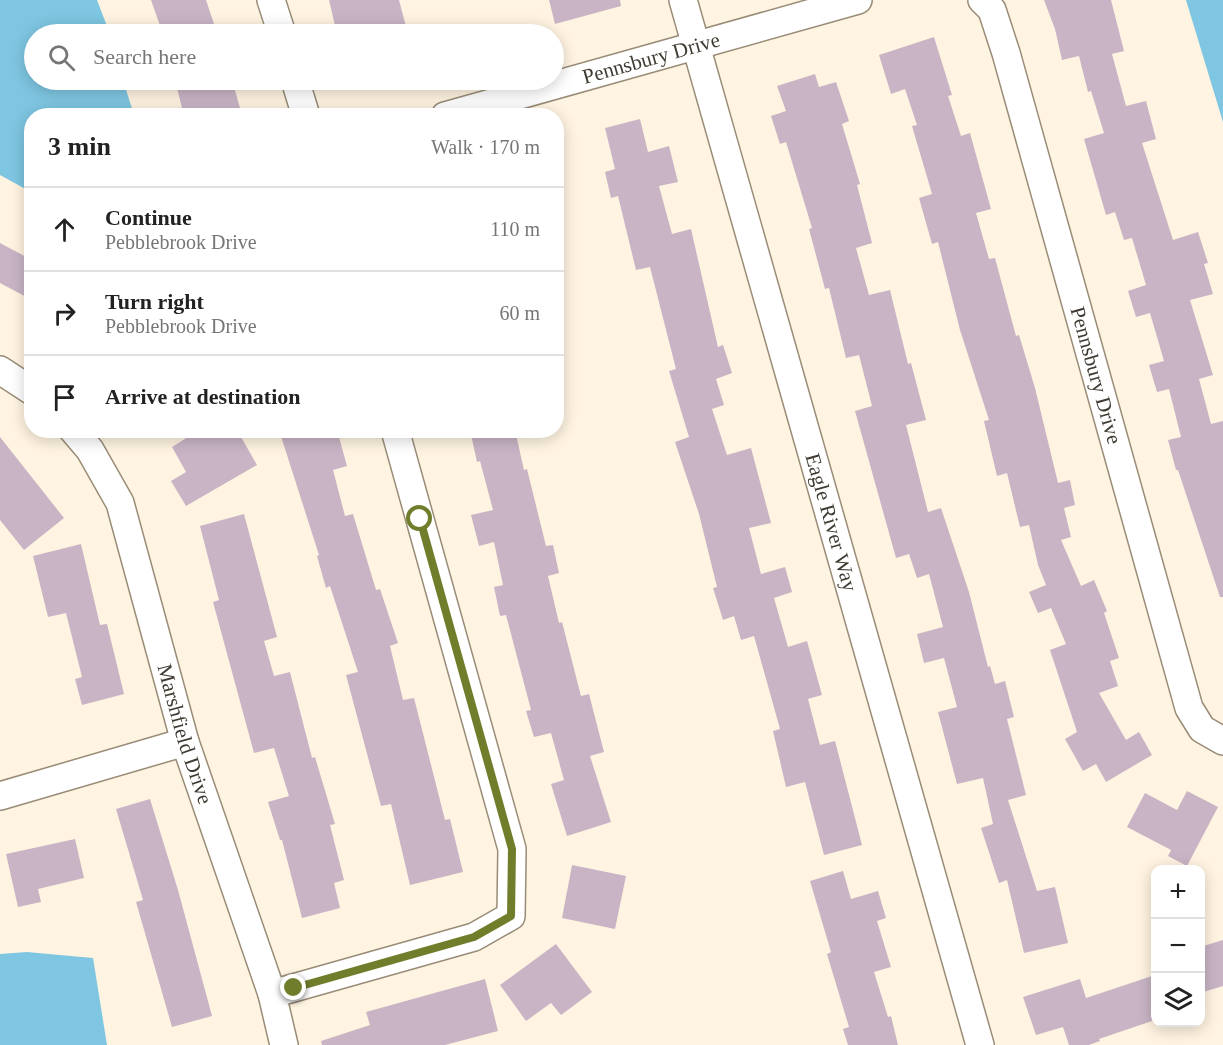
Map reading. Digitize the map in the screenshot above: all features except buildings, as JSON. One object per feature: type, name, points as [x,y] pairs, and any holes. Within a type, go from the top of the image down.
[{"type":"street","points":[[271,0],[279,24]]},
{"type":"street","name":"Eagle River Way","points":[[683,0],[980,1045]]},
{"type":"street","name":"Pennsbury Drive","points":[[564,83],[858,0]]},
{"type":"street","name":"Pennsbury Drive","points":[[982,0],[992,10],[1006,54],[1189,708],[1202,729],[1223,741]]},
{"type":"street","points":[[298,90],[304,108]]},
{"type":"street","name":"Pennsbury Drive","points":[[474,108],[538,90]]},
{"type":"street","points":[[0,370],[24,386]]},
{"type":"street","name":"Marshfield Drive","points":[[80,438],[90,450],[120,503],[185,742],[272,994],[284,1045]]},
{"type":"street","points":[[272,994],[474,937],[511,916],[512,849],[397,438]]},
{"type":"street","points":[[0,796],[185,742]]},
{"type":"water","points":[[0,0],[97,0],[106,24],[24,24],[24,90],[126,90],[132,108],[24,108],[24,188],[0,175]]},
{"type":"water","points":[[1186,0],[1223,0],[1223,122]]},
{"type":"water","points":[[27,952],[93,958],[107,1045],[0,1045],[0,954]]},
{"type":"route","points":[[294,988],[474,937],[511,916],[512,849],[420,519]]}]
